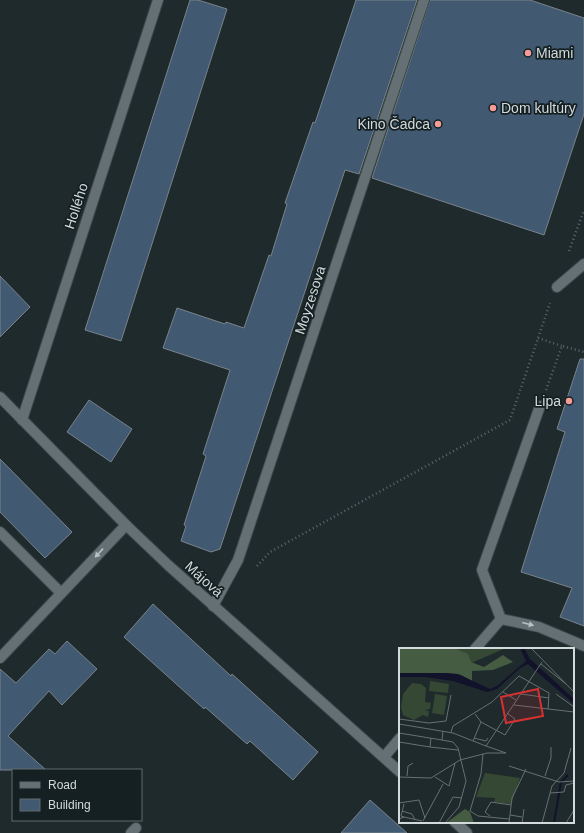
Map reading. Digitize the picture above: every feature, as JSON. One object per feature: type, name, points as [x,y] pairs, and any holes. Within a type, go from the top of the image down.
[{"type":"street","name":"Hollého","points":[[22,420],[158,0]]},
{"type":"street","name":"Moyzesova","points":[[214,606],[238,560],[424,0]]},
{"type":"street","points":[[556,287],[584,264]]},
{"type":"street","name":"Májová","points":[[0,397],[126,525],[214,606],[399,771]]},
{"type":"street","points":[[501,619],[482,570],[540,406]]},
{"type":"street","points":[[0,658],[126,525]]},
{"type":"street","points":[[0,532],[61,593]]},
{"type":"street","points":[[501,619],[539,627],[584,646]]},
{"type":"street","points":[[476,648],[501,619]]},
{"type":"street","points":[[384,757],[399,739]]},
{"type":"street","points":[[456,823],[467,833]]},
{"type":"path","points":[[257,566],[270,552],[510,420],[543,322]]},
{"type":"path","points":[[538,338],[584,352]]},
{"type":"path","points":[[540,406],[562,346]]},
{"type":"building","points":[[190,0],[198,0],[227,9],[121,341],[85,330]]},
{"type":"building","points":[[356,0],[417,0],[359,174],[345,170],[220,549],[211,552],[181,541],[186,526],[184,525],[206,456],[203,454],[230,370],[163,348],[177,308],[225,324],[226,322],[244,328],[269,255],[271,256],[287,204],[285,203],[313,122],[315,123]]},
{"type":"building","points":[[430,0],[530,0],[584,18],[584,114],[544,235],[372,178]]},
{"type":"building","points":[[0,276],[30,307],[0,337]]},
{"type":"building","points":[[580,359],[584,359],[584,626],[560,617],[572,588],[521,572],[565,432],[557,429]]},
{"type":"building","points":[[89,400],[132,429],[111,462],[67,432]]},
{"type":"building","points":[[0,459],[72,532],[45,558],[0,512]]},
{"type":"building","points":[[153,604],[231,676],[232,674],[318,752],[293,780],[250,741],[247,744],[205,707],[204,709],[124,637]]},
{"type":"building","points":[[67,641],[97,669],[62,705],[49,691],[8,736],[45,769],[0,770],[0,669],[16,683],[49,649],[55,654]]},
{"type":"building","points":[[370,800],[407,833],[341,833]]},
{"type":"place","name":"Miami","points":[[528,53]]},
{"type":"place","name":"Dom kultúry","points":[[493,108]]},
{"type":"place","name":"Kino Čadca","points":[[438,124]]},
{"type":"place","name":"Lipa","points":[[569,401]]}]
